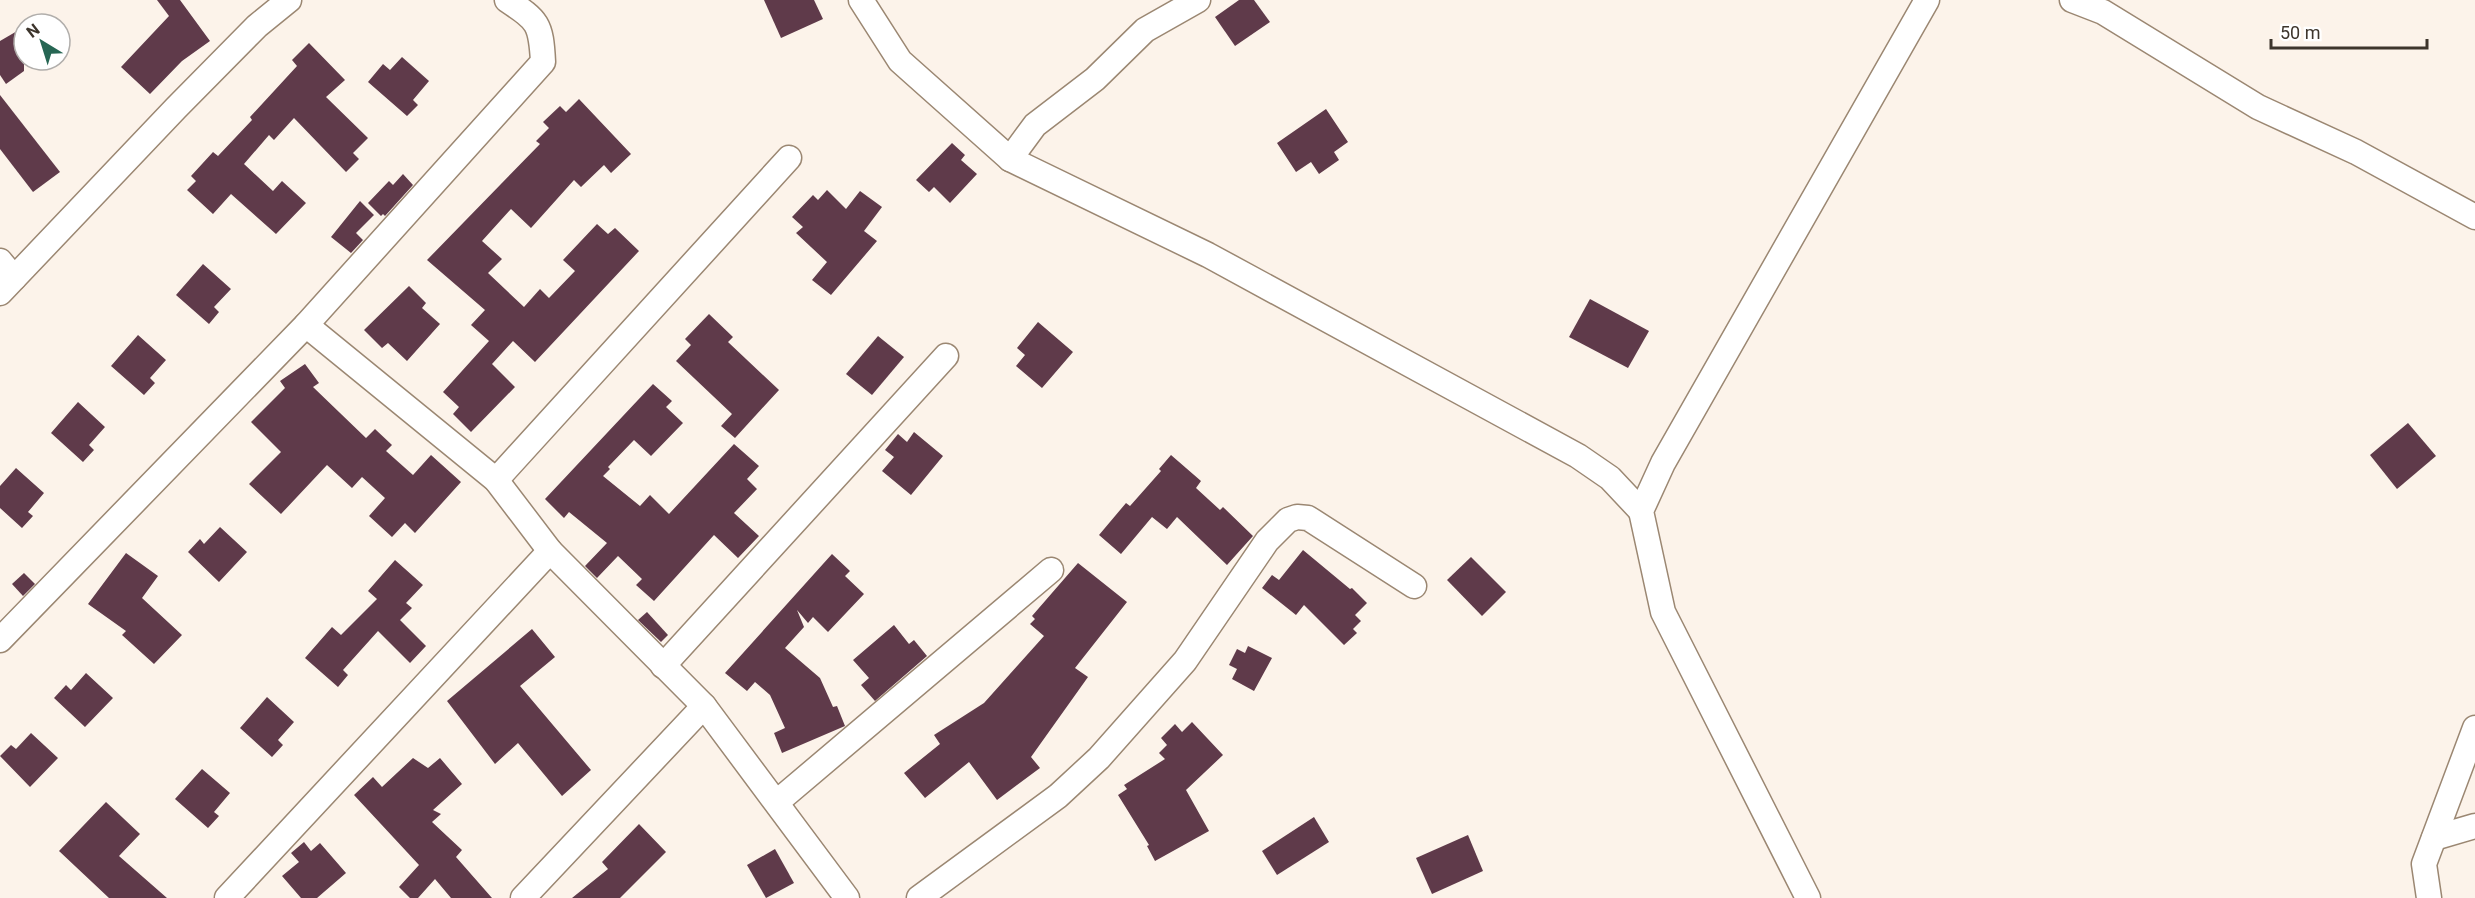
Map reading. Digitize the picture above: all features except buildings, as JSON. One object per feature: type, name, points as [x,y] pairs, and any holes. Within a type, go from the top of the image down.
[{"type":"street","points":[[5,277],[257,26],[289,0]]},
{"type":"street","points":[[0,640],[306,325],[543,62],[542,40],[538,27],[530,14],[507,0]]},
{"type":"street","points":[[861,0],[900,61],[1010,159],[1208,255],[1578,456],[1611,478],[1641,511],[1663,612],[1808,898]]},
{"type":"street","points":[[1010,159],[1035,125],[1095,79],[1145,30],[1198,0]]},
{"type":"street","points":[[1641,511],[1663,463],[1927,0]]},
{"type":"street","points":[[2072,0],[2103,12],[2258,107],[2356,152],[2475,217]]},
{"type":"street","points":[[496,480],[789,158]]},
{"type":"street","points":[[306,325],[496,480],[550,551],[704,706],[847,898]]},
{"type":"street","points":[[663,666],[946,356]]},
{"type":"street","points":[[919,898],[1058,796],[1099,758],[1185,661],[1227,603],[1267,541],[1288,520],[1297,517],[1308,518],[1414,586]]},
{"type":"street","points":[[227,898],[550,551]]},
{"type":"street","points":[[777,802],[1051,570]]},
{"type":"street","points":[[523,898],[704,706]]},
{"type":"street","points":[[2429,898],[2424,864],[2475,728]]},
{"type":"street","points":[[2434,838],[2475,826]]}]
